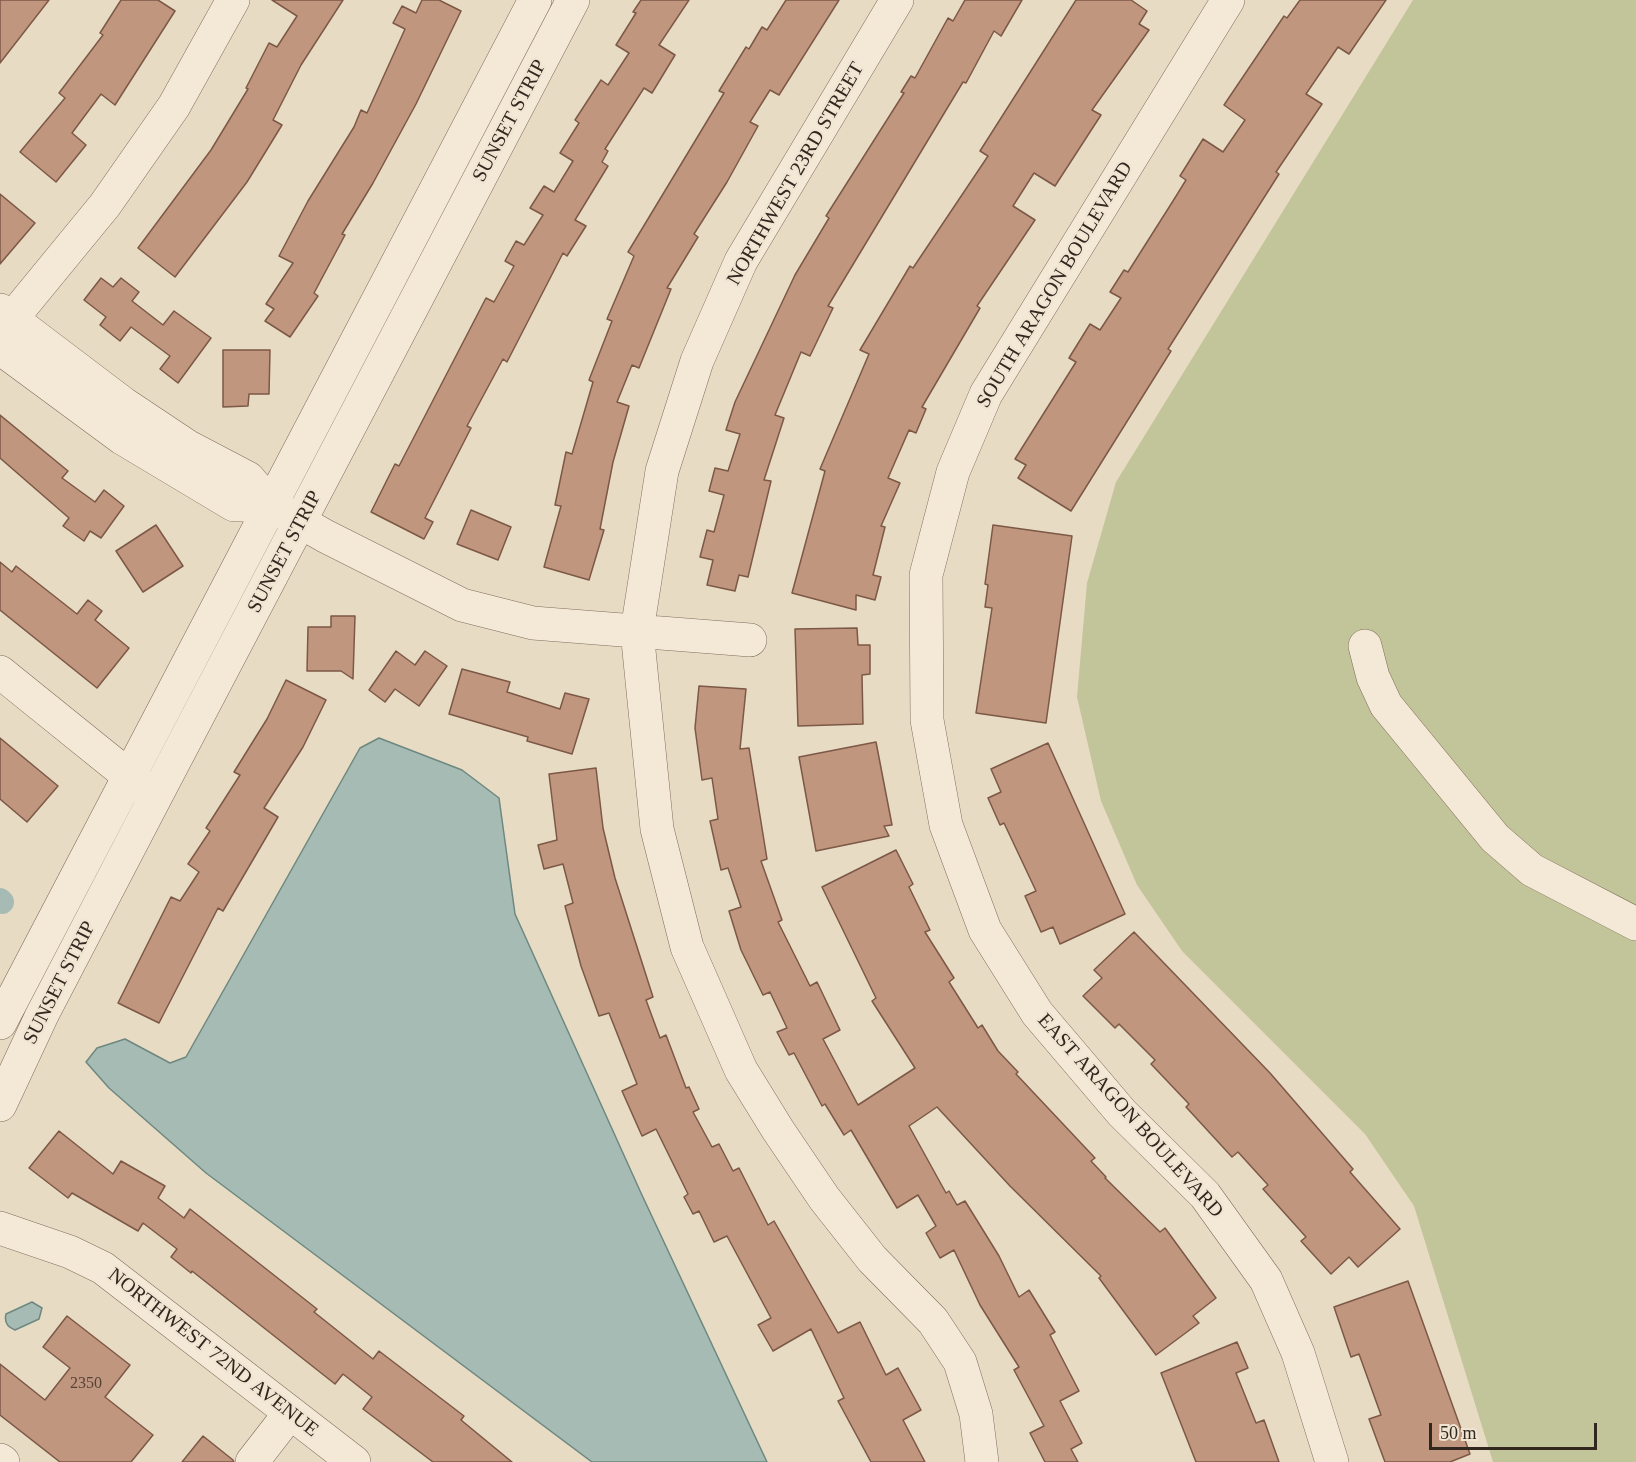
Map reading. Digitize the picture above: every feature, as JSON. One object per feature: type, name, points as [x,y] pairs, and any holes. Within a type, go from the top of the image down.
[{"type":"street","points":[[233,0],[174,106],[118,187],[4,320],[187,446],[248,478],[271,505],[462,605],[533,623],[750,640]]},
{"type":"street","name":"SUNSET STRIP","points":[[0,1023],[535,0]]},
{"type":"street","name":"SUNSET STRIP","points":[[0,1105],[42,1015],[573,0]]},
{"type":"street","name":"NORTHWEST 23RD STREET","points":[[897,0],[741,261],[697,361],[662,471],[637,631],[657,829],[687,947],[741,1070],[778,1130],[872,1259],[933,1322],[960,1362],[976,1414],[982,1462]]},
{"type":"street","name":"SOUTH ARAGON BOULEVARD","points":[[925,660],[926,574],[952,472],[986,394],[1228,0]]},
{"type":"street","points":[[0,348],[122,438],[234,505],[271,505]]},
{"type":"street","points":[[1365,646],[1373,677],[1386,705],[1494,838],[1532,870],[1636,924]]},
{"type":"street","name":"EAST ARAGON BOULEVARD","points":[[925,660],[927,720],[946,825],[985,930],[1038,1013],[1122,1113],[1205,1195],[1266,1280],[1298,1353],[1332,1462]]},
{"type":"street","points":[[0,672],[155,798]]},
{"type":"street","name":"NORTHWEST 72ND AVENUE","points":[[0,1228],[70,1252],[103,1268],[354,1462]]},
{"type":"street","points":[[252,1462],[290,1413]]},
{"type":"green space","points":[[1413,0],[1636,0],[1636,1462],[1493,1462],[1414,1206],[1365,1134],[1182,951],[1137,885],[1101,801],[1077,697],[1087,583],[1116,482]]},
{"type":"water","points":[[379,738],[462,770],[499,798],[515,914],[641,1193],[767,1462],[592,1462],[206,1173],[109,1088],[86,1062],[97,1048],[125,1039],[170,1063],[186,1057],[360,748]]},
{"type":"water","points":[[32,1302],[42,1308],[39,1319],[15,1330],[8,1326],[5,1319],[6,1314]]},
{"type":"building","points":[[0,0],[49,0],[0,63]]},
{"type":"building","points":[[121,0],[158,0],[175,11],[115,105],[101,94],[72,133],[86,145],[56,182],[20,152],[65,98],[59,93],[103,35],[100,33]]},
{"type":"building","points":[[272,0],[343,0],[301,65],[273,120],[282,125],[247,182],[175,277],[138,248],[211,150],[248,89],[246,88],[269,43],[277,47],[297,16]]},
{"type":"building","points":[[422,0],[439,0],[461,11],[416,104],[342,234],[345,235],[314,293],[318,296],[290,337],[265,321],[274,309],[266,304],[293,263],[279,256],[308,201],[354,127],[361,110],[367,113],[405,29],[393,23],[402,6],[416,13]]},
{"type":"building","points":[[641,0],[689,0],[659,45],[675,55],[652,93],[644,88],[605,149],[608,151],[602,162],[608,166],[575,220],[586,226],[567,256],[563,253],[507,362],[503,359],[467,426],[471,428],[425,518],[433,522],[424,539],[371,512],[395,464],[399,466],[486,298],[494,302],[514,266],[505,261],[516,241],[524,245],[543,215],[530,208],[544,186],[554,192],[573,161],[560,153],[579,123],[575,120],[601,80],[608,85],[629,53],[616,45],[636,13],[633,12]]},
{"type":"building","points":[[786,0],[839,0],[779,95],[770,90],[750,122],[758,126],[727,182],[694,234],[698,237],[667,288],[671,289],[639,368],[632,365],[617,402],[629,406],[613,462],[600,529],[604,530],[589,580],[544,567],[561,506],[555,505],[566,452],[572,454],[593,382],[589,380],[612,321],[607,319],[634,256],[628,252],[724,93],[719,91],[746,47],[749,49],[762,27],[767,30]]},
{"type":"building","points":[[965,0],[1022,0],[1001,36],[994,31],[966,83],[963,82],[828,306],[833,308],[810,356],[801,352],[775,415],[784,418],[764,480],[771,481],[748,577],[739,575],[735,591],[707,585],[713,560],[700,557],[707,530],[714,532],[724,495],[709,491],[715,468],[728,471],[740,434],[726,430],[735,402],[795,275],[829,218],[826,216],[904,93],[901,92],[911,76],[915,78],[948,18],[953,21]]},
{"type":"building","points":[[1076,0],[1131,0],[1147,11],[1139,24],[1149,30],[1092,110],[1101,115],[1055,186],[1034,173],[1013,206],[1035,220],[977,306],[980,308],[922,407],[926,409],[916,433],[909,430],[888,478],[900,483],[881,526],[885,527],[873,575],[881,577],[875,600],[856,595],[856,610],[792,593],[825,471],[820,469],[869,354],[860,350],[910,266],[913,268],[988,156],[980,151]]},
{"type":"building","points":[[1300,0],[1386,0],[1349,54],[1338,47],[1306,94],[1322,104],[1276,172],[1279,174],[1168,349],[1171,351],[1071,511],[1018,478],[1026,465],[1015,459],[1076,362],[1069,358],[1090,324],[1100,330],[1121,298],[1110,292],[1124,270],[1128,272],[1186,180],[1180,176],[1203,139],[1223,152],[1245,120],[1224,105],[1284,16],[1287,18]]},
{"type":"building","points":[[0,194],[35,223],[0,264]]},
{"type":"building","points":[[101,278],[113,287],[121,278],[139,292],[132,301],[163,325],[174,311],[211,338],[178,383],[160,369],[170,356],[131,327],[120,341],[100,325],[106,317],[84,300]]},
{"type":"building","points":[[223,350],[270,350],[269,394],[249,394],[248,406],[223,407]]},
{"type":"building","points":[[0,415],[68,471],[62,478],[95,502],[104,490],[124,506],[101,538],[90,531],[84,541],[63,526],[69,518],[0,458]]},
{"type":"building","points":[[471,510],[511,527],[498,560],[457,544]]},
{"type":"building","points":[[156,525],[183,566],[143,592],[116,551]]},
{"type":"building","points":[[993,525],[1072,536],[1046,723],[976,713],[992,608],[985,607],[988,585],[985,584]]},
{"type":"building","points":[[0,562],[12,572],[16,566],[77,614],[88,600],[102,611],[95,620],[129,648],[97,688],[0,610]]},
{"type":"building","points":[[331,616],[355,616],[353,679],[341,671],[307,671],[308,627],[331,627]]},
{"type":"building","points":[[857,628],[858,645],[870,645],[870,674],[862,675],[863,724],[798,726],[795,629]]},
{"type":"building","points":[[396,651],[415,665],[425,651],[447,666],[419,706],[395,689],[385,702],[369,690]]},
{"type":"building","points":[[462,669],[510,682],[507,692],[560,709],[565,693],[589,699],[572,754],[527,741],[528,737],[449,714]]},
{"type":"building","points":[[286,680],[326,700],[303,747],[264,808],[278,817],[223,911],[218,908],[159,1023],[118,1003],[171,897],[180,901],[199,872],[188,864],[210,831],[206,828],[240,775],[234,772],[267,719]]},
{"type":"building","points":[[699,686],[746,689],[740,749],[749,748],[767,859],[761,861],[782,920],[778,922],[810,986],[817,982],[840,1030],[823,1039],[858,1105],[915,1068],[872,1001],[876,998],[822,887],[896,850],[913,884],[909,887],[930,930],[925,932],[954,978],[949,982],[978,1028],[982,1025],[998,1051],[1018,1072],[1016,1074],[1095,1158],[1091,1161],[1105,1178],[1160,1232],[1165,1228],[1216,1298],[1193,1316],[1199,1323],[1156,1355],[1099,1278],[1101,1276],[1010,1186],[937,1107],[909,1126],[946,1193],[949,1191],[957,1205],[965,1201],[999,1256],[1019,1297],[1029,1290],[1055,1332],[1050,1335],[1079,1391],[1060,1401],[1082,1443],[1071,1449],[1078,1462],[1045,1462],[1030,1433],[1044,1426],[1014,1370],[1019,1367],[980,1305],[954,1250],[940,1258],[926,1233],[936,1226],[918,1195],[897,1208],[851,1130],[844,1135],[825,1104],[822,1106],[794,1053],[789,1055],[777,1032],[787,1028],[770,992],[763,995],[741,950],[729,911],[741,907],[728,868],[721,870],[710,821],[718,819],[712,778],[702,780],[695,728]]},
{"type":"building","points":[[0,738],[58,786],[27,822],[0,799]]},
{"type":"building","points":[[876,742],[892,825],[884,826],[889,836],[816,851],[799,757]]},
{"type":"building","points":[[1048,743],[1125,914],[1060,944],[1053,927],[1041,932],[1025,896],[1036,891],[1004,823],[1000,825],[988,798],[1001,792],[991,769]]},
{"type":"building","points":[[596,768],[603,828],[615,878],[653,997],[646,1000],[660,1038],[666,1035],[686,1088],[689,1087],[699,1109],[693,1112],[712,1147],[719,1144],[733,1171],[739,1168],[768,1225],[774,1221],[838,1333],[860,1322],[886,1375],[898,1368],[921,1410],[903,1420],[925,1462],[871,1462],[838,1401],[844,1398],[811,1329],[773,1351],[758,1325],[771,1318],[727,1236],[714,1242],[699,1211],[693,1214],[684,1197],[688,1194],[656,1129],[642,1136],[622,1091],[637,1084],[609,1013],[599,1016],[581,966],[565,906],[573,903],[563,864],[544,869],[538,845],[557,840],[549,774]]},
{"type":"building","points":[[1134,932],[1270,1073],[1353,1169],[1350,1172],[1400,1229],[1358,1267],[1349,1257],[1331,1274],[1301,1241],[1306,1237],[1263,1189],[1268,1185],[1238,1152],[1232,1157],[1186,1107],[1189,1104],[1151,1064],[1155,1060],[1119,1024],[1115,1028],[1083,996],[1102,978],[1094,970]]},
{"type":"building","points":[[59,1131],[113,1174],[121,1161],[165,1186],[158,1198],[184,1218],[190,1209],[317,1309],[314,1312],[373,1359],[379,1351],[464,1416],[461,1420],[512,1462],[433,1462],[363,1409],[372,1397],[343,1374],[335,1384],[171,1257],[177,1249],[143,1223],[138,1231],[72,1193],[68,1198],[29,1168]]},
{"type":"building","points":[[1408,1281],[1470,1454],[1450,1462],[1385,1462],[1369,1419],[1381,1415],[1359,1354],[1351,1357],[1334,1307]]},
{"type":"building","points":[[67,1316],[130,1365],[105,1397],[153,1435],[131,1462],[60,1462],[0,1415],[0,1364],[45,1400],[70,1368],[43,1347]]},
{"type":"building","points":[[1237,1342],[1248,1368],[1236,1373],[1256,1423],[1264,1420],[1279,1462],[1196,1462],[1161,1373]]},
{"type":"building","points":[[203,1436],[233,1460],[234,1462],[182,1462]]}]
